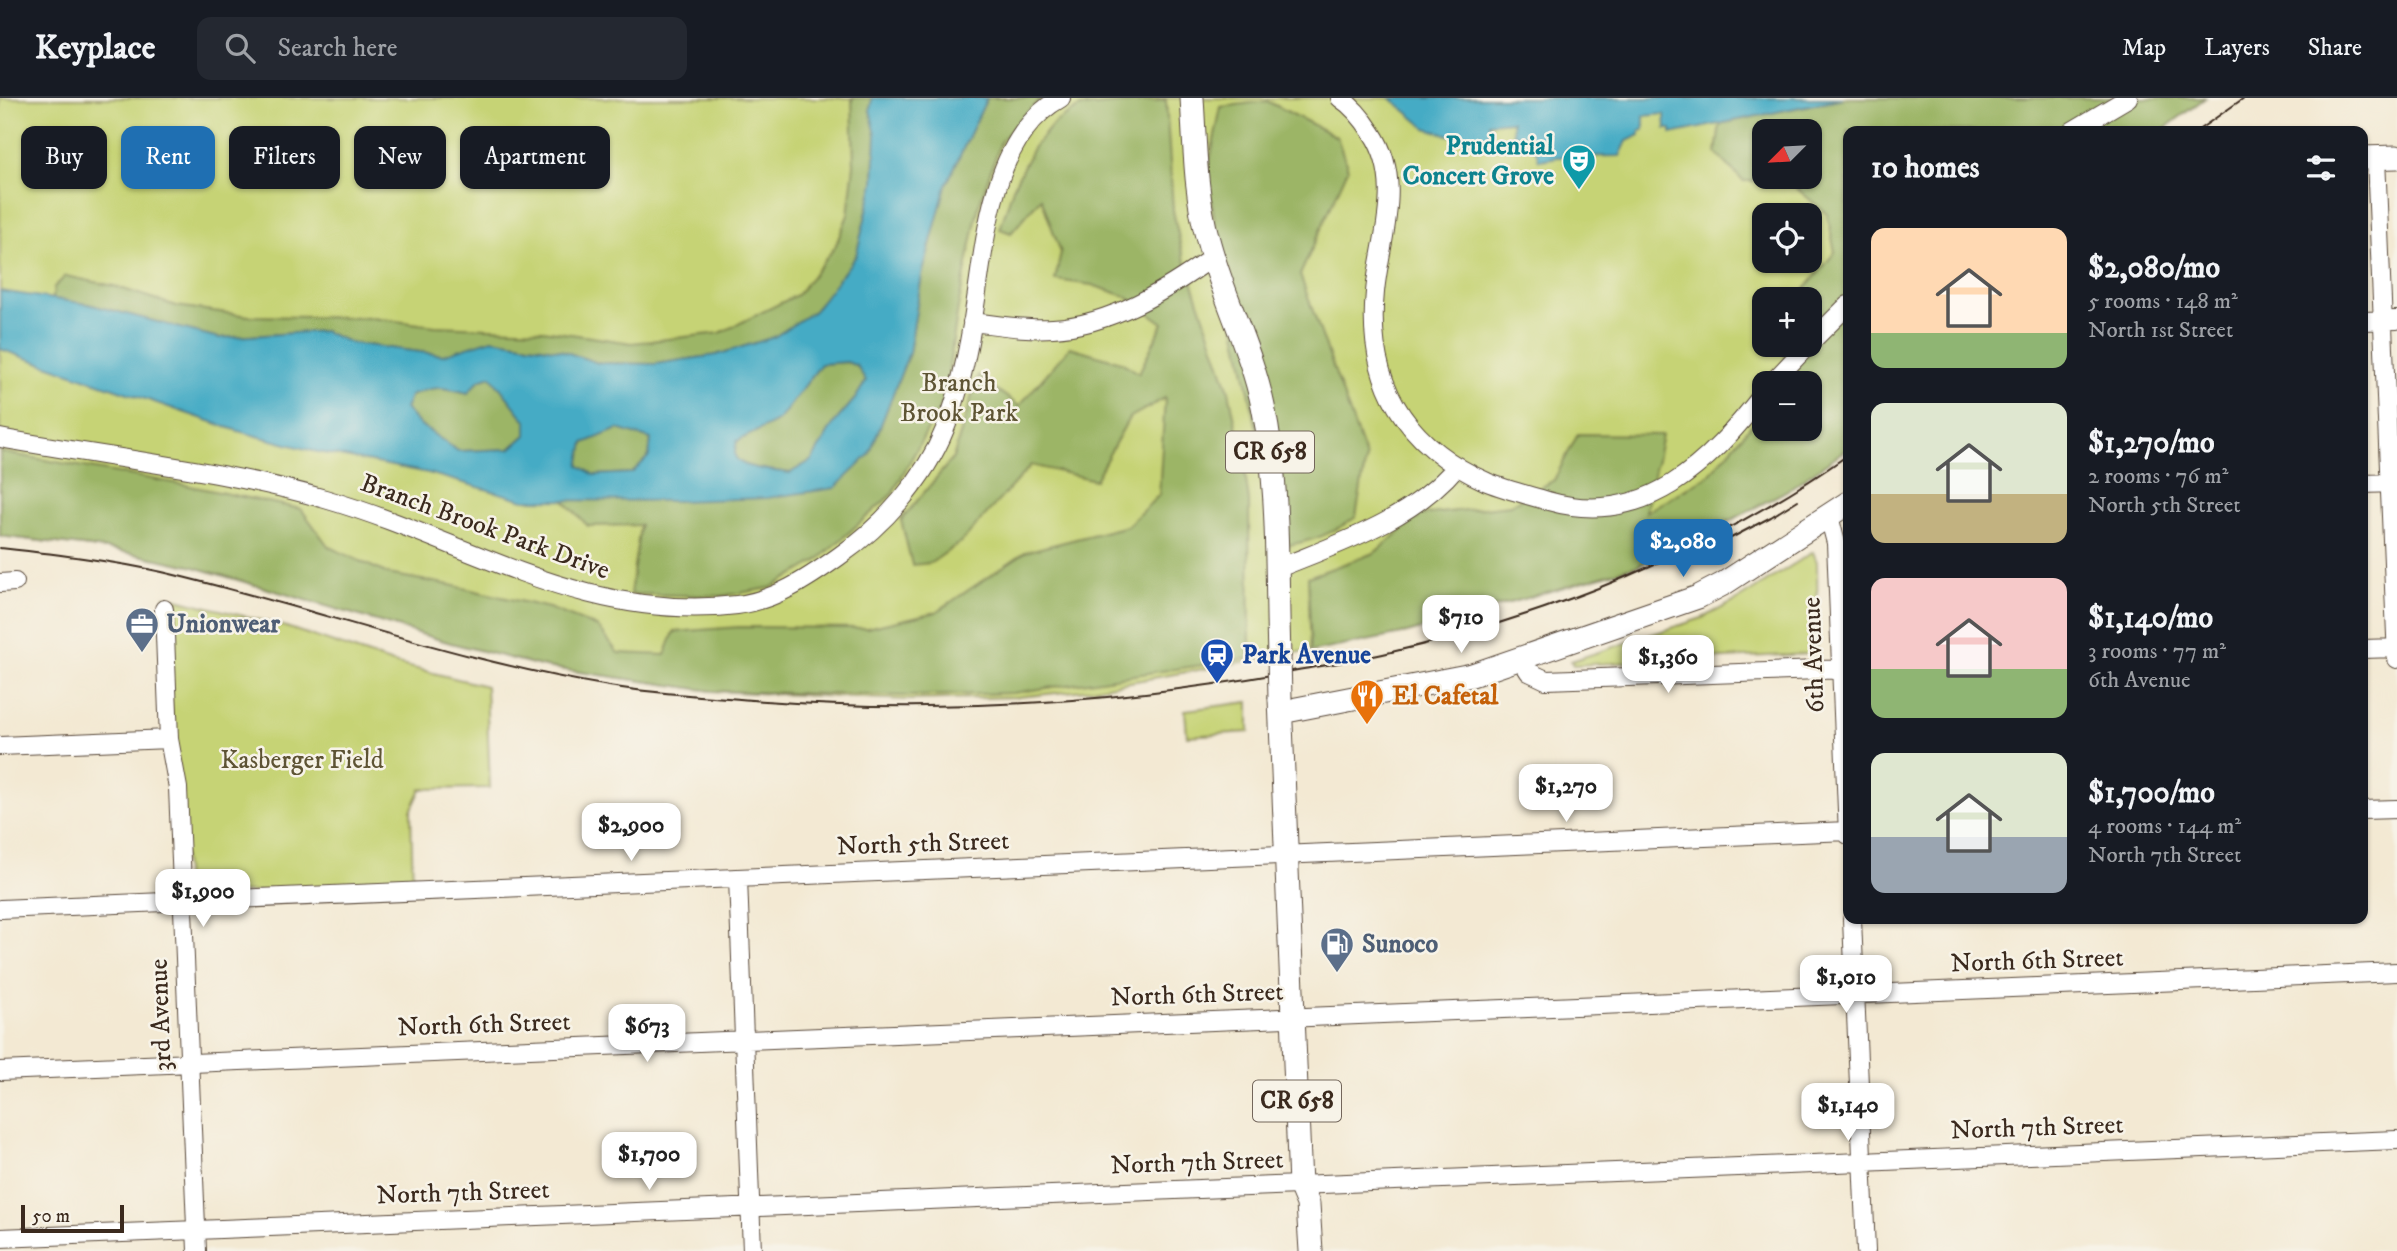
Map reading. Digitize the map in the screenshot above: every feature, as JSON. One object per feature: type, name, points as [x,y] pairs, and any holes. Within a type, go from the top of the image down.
[{"type":"main road","name":"CR 658","points":[[1193,104],[1197,180],[1203,221],[1263,405],[1271,461],[1300,1185],[1308,1204],[1311,1251]]},
{"type":"main road","points":[[1280,705],[1463,677],[1706,593],[1838,510]]},
{"type":"main road","name":"CR 658","points":[[1295,1251],[1293,1205],[1300,1185]]},
{"type":"street","name":"Branch Brook Park Drive","points":[[0,438],[227,476],[295,491],[358,510],[533,577],[595,597],[651,606],[743,604],[780,593],[814,574],[861,540],[900,500],[931,459],[944,433],[961,378],[988,221],[1002,174],[1026,130],[1041,113],[1061,98]]},
{"type":"street","points":[[1340,98],[1353,107],[1369,128],[1383,153],[1388,172],[1389,204],[1374,306],[1375,339],[1387,390],[1395,408],[1407,424],[1457,466],[1489,482],[1550,502],[1589,507],[1625,505],[1649,497],[1685,477],[1726,439],[1752,408]]},
{"type":"street","points":[[2080,126],[2128,98]]},
{"type":"street","points":[[2378,157],[2390,320],[2397,659]]},
{"type":"street","points":[[972,322],[1049,328],[1079,324],[1132,307],[1213,257]]},
{"type":"street","points":[[1822,331],[1843,310]]},
{"type":"street","points":[[2368,321],[2390,320]]},
{"type":"street","points":[[1783,371],[1797,357]]},
{"type":"street","points":[[1276,569],[1348,540],[1409,508],[1435,489],[1457,466]]},
{"type":"street","points":[[2368,484],[2393,483]]},
{"type":"street","name":"6th Avenue","points":[[1838,510],[1836,543],[1843,653]]},
{"type":"street","name":"3rd Avenue","points":[[164,609],[169,739],[178,788],[197,1251]]},
{"type":"street","points":[[2368,649],[2397,648]]},
{"type":"street","points":[[1520,658],[1529,672],[1546,680],[1843,669]]},
{"type":"street","points":[[0,746],[169,739]]},
{"type":"street","points":[[2368,810],[2397,809]]},
{"type":"street","name":"North 5th Street","points":[[0,909],[1843,832]]},
{"type":"street","points":[[738,878],[752,1251]]},
{"type":"street","points":[[1852,924],[1866,1251]]},
{"type":"street","name":"North 6th Street","points":[[0,1072],[2397,972]]},
{"type":"street","name":"North 7th Street","points":[[0,1238],[2397,1140]]},
{"type":"green space","name":"Branch Brook Park","points":[[0,98],[2205,98],[2168,126],[1843,126],[1843,451],[1786,491],[1639,565],[1407,633],[1085,690],[1018,697],[908,700],[712,691],[545,667],[451,643],[191,566],[115,550],[0,536]]},
{"type":"green space","points":[[852,98],[872,98],[870,110],[876,135],[874,182],[856,256],[814,311],[775,337],[716,355],[655,364],[598,363],[560,350],[493,339],[444,355],[351,343],[323,331],[219,338],[88,304],[53,299],[54,287],[66,276],[114,286],[176,306],[249,316],[372,318],[435,326],[543,330],[632,343],[720,333],[797,295],[835,247],[848,215],[854,165]]},
{"type":"green space","points":[[987,98],[1041,98],[1001,141],[979,205],[958,308],[944,400],[892,494],[817,561],[770,588],[721,596],[630,594],[640,525],[588,526],[563,500],[767,498],[869,455],[909,353],[922,275],[946,185]]},
{"type":"green space","points":[[1843,98],[2205,98],[2168,126],[1843,126],[1843,451],[1786,491],[1639,565],[1407,633],[1311,652],[1308,577],[1374,553],[1421,515],[1510,505],[1554,480],[1578,434],[1662,435],[1646,512],[1709,475],[1752,424],[1752,441],[1822,441],[1822,371],[1794,371],[1785,357],[1822,357],[1822,287],[1807,287],[1818,273],[1822,273],[1822,268],[1835,252],[1822,203],[1814,203],[1797,189],[1822,189],[1822,119],[1752,119],[1752,181],[1743,181],[1716,153],[1720,124]]},
{"type":"green space","points":[[1166,100],[1173,210],[1181,248],[1229,391],[1243,459],[1249,501],[1250,658],[1013,693],[909,696],[712,691],[545,667],[451,643],[191,566],[115,550],[0,536],[0,452],[301,509],[329,547],[388,574],[549,608],[598,627],[618,653],[665,655],[674,632],[739,627],[867,628],[936,612],[1025,552],[1127,526],[1159,495],[1165,398],[1129,418],[1095,480],[1031,465],[962,541],[931,563],[912,565],[901,520],[953,458],[978,376],[1019,406],[1070,347],[1121,362],[1139,373],[1163,323],[1125,296],[1092,285],[1055,280],[1061,253],[1041,198],[1011,233],[1000,229],[1014,185],[1033,148],[1054,123],[1080,107]]},
{"type":"green space","points":[[1267,101],[1337,137],[1348,169],[1300,275],[1366,458],[1356,517],[1321,536],[1282,546],[1222,266],[1207,174],[1221,107]]},
{"type":"green space","points":[[847,362],[857,366],[866,381],[855,399],[834,423],[812,460],[790,473],[752,467],[739,462],[735,454],[737,441],[779,420],[821,364]]},
{"type":"green space","points":[[491,376],[526,421],[526,435],[510,449],[458,451],[419,424],[405,409],[410,396],[418,392],[438,388],[468,393],[479,380]]},
{"type":"green space","points":[[618,428],[651,439],[649,456],[632,473],[594,475],[579,465],[584,443]]},
{"type":"green space","points":[[1813,552],[1817,562],[1818,642],[1811,654],[1573,665],[1571,661],[1702,618],[1736,601]]},
{"type":"green space","name":"Kasberger Field","points":[[165,596],[283,626],[393,663],[486,686],[490,788],[421,789],[411,811],[413,890],[187,893],[172,729]]},
{"type":"green space","points":[[1249,702],[1249,732],[1187,736],[1185,710]]},
{"type":"water","points":[[872,98],[987,98],[946,185],[922,275],[909,353],[869,455],[835,488],[767,498],[679,501],[524,500],[428,473],[313,451],[238,431],[0,349],[0,291],[88,304],[219,338],[323,331],[351,343],[443,355],[492,339],[560,350],[598,363],[655,364],[716,355],[774,337],[814,311],[856,256],[874,182],[876,135],[870,110]],"holes":[[[847,362],[857,366],[866,381],[855,399],[834,423],[812,460],[790,473],[752,467],[739,462],[735,454],[737,441],[779,420],[821,364]],[[491,376],[526,421],[526,435],[510,449],[458,451],[419,424],[405,409],[410,396],[418,392],[438,388],[468,393],[479,380]],[[618,429],[651,439],[649,456],[632,473],[594,475],[579,465],[584,443]]]},
{"type":"water","points":[[1390,98],[1843,98],[1671,134],[1671,129],[1666,129],[1665,114],[1644,116],[1644,130],[1627,141],[1620,156],[1539,160],[1524,135],[1513,135],[1512,121],[1489,123],[1490,136],[1486,137],[1486,141],[1471,142],[1426,128]]},
{"type":"tram line","points":[[2204,126],[2244,98]]},
{"type":"tram line","points":[[0,548],[162,572],[496,663],[627,689],[819,704],[954,706],[1021,703],[1155,692],[1288,672],[1383,654],[1505,621],[1625,577],[1683,551],[1740,522],[1843,458]]},
{"type":"tram line","points":[[1731,538],[1798,500]]},
{"type":"place","name":"Prudential Concert Grove","points":[[1579,191]]},
{"type":"place","name":"Unionwear","points":[[142,654]]},
{"type":"place","name":"Park Avenue","points":[[1217,685]]},
{"type":"place","name":"El Cafetal","points":[[1367,726]]},
{"type":"place","name":"Sunoco","points":[[1337,974]]}]
